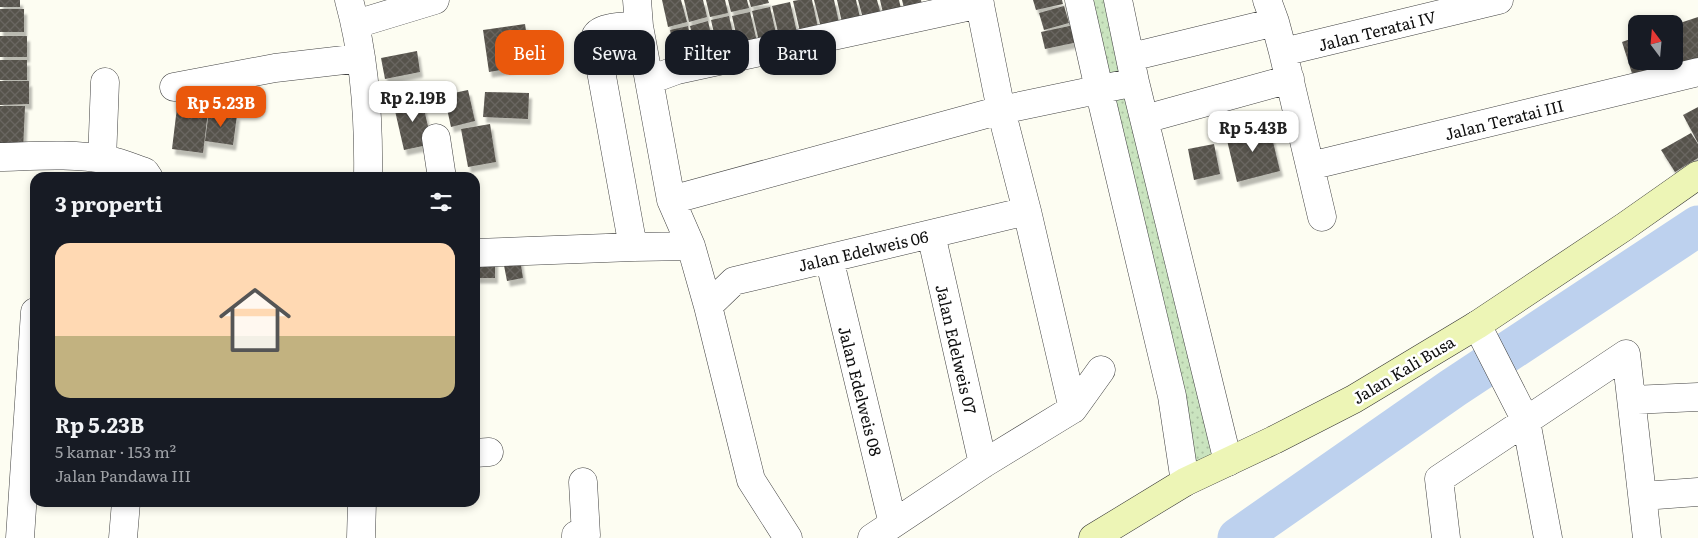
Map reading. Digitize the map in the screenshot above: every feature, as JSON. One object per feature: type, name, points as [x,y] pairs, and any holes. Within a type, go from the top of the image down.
[{"type":"street","points":[[368,172],[368,137],[353,12],[435,0]]},
{"type":"street","points":[[1079,0],[1098,90],[1172,396],[1185,482]]},
{"type":"street","points":[[1118,0],[1133,70],[1228,462]]},
{"type":"street","name":"Jalan Teratai IV","points":[[1284,52],[1499,0]]},
{"type":"street","points":[[650,80],[677,70],[980,2],[1001,110],[1027,211],[1073,409]]},
{"type":"street","points":[[671,200],[1001,110],[1098,90],[1133,70],[1271,11],[1284,52],[1322,217]]},
{"type":"street","points":[[633,246],[595,38],[598,32],[638,13],[671,200],[691,246],[708,306],[751,480],[788,538]]},
{"type":"street","points":[[174,88],[275,68],[360,58]]},
{"type":"street","name":"Jalan Teratai III","points":[[1310,166],[1698,72]]},
{"type":"street","points":[[1145,119],[1290,79]]},
{"type":"street","points":[[102,160],[105,82]]},
{"type":"street","points":[[436,138],[441,172]]},
{"type":"street","points":[[0,157],[47,166],[102,160],[145,172]]},
{"type":"street","name":"Jalan Kali Busa","points":[[1093,538],[1185,482],[1354,399],[1476,325],[1624,227],[1698,175]]},
{"type":"street","name":"Jalan Edelweis 06","points":[[708,306],[734,281],[1027,211]]},
{"type":"street","name":"Jalan Edelweis 07","points":[[931,234],[984,464]]},
{"type":"street","points":[[480,253],[633,246],[691,246]]},
{"type":"street","name":"Jalan Edelweis 08","points":[[828,258],[882,531]]},
{"type":"street","points":[[1476,325],[1526,421],[1548,538]]},
{"type":"street","points":[[20,538],[11,504],[30,352]]},
{"type":"street","points":[[1446,538],[1439,479],[1626,354],[1648,538]]},
{"type":"street","points":[[882,531],[984,464],[1073,409],[1101,370]]},
{"type":"street","points":[[1632,400],[1698,397]]},
{"type":"street","points":[[576,538],[576,535],[586,535],[583,482]]},
{"type":"street","points":[[1643,496],[1698,492]]},
{"type":"street","points":[[124,538],[126,507]]},
{"type":"street","points":[[361,538],[362,507]]},
{"type":"green space","points":[[1079,0],[1118,0],[1228,462],[1185,482]]},
{"type":"building","points":[[0,0],[20,0],[20,7],[0,7]]},
{"type":"building","points":[[662,0],[681,0],[687,22],[668,27]]},
{"type":"building","points":[[684,0],[703,0],[707,17],[689,22]]},
{"type":"building","points":[[706,0],[725,0],[728,13],[710,17]]},
{"type":"building","points":[[728,0],[747,0],[749,8],[731,12]]},
{"type":"building","points":[[749,0],[768,0],[769,3],[751,7]]},
{"type":"building","points":[[812,0],[819,30],[800,30],[793,1]]},
{"type":"building","points":[[814,0],[834,0],[840,27],[822,30]]},
{"type":"building","points":[[837,0],[856,0],[861,22],[843,27]]},
{"type":"building","points":[[858,0],[877,0],[882,18],[864,22]]},
{"type":"building","points":[[880,0],[899,0],[902,13],[884,17]]},
{"type":"building","points":[[902,0],[921,0],[923,8],[905,12]]},
{"type":"building","points":[[1033,0],[1062,0],[1063,4],[1036,10]]},
{"type":"building","points":[[790,2],[796,30],[777,30],[772,6]]},
{"type":"building","points":[[1064,6],[1069,23],[1044,30],[1039,13]]},
{"type":"building","points":[[770,7],[775,30],[759,30],[759,42],[752,11]]},
{"type":"building","points":[[0,9],[24,9],[24,32],[0,32]]},
{"type":"building","points":[[750,12],[758,46],[749,48],[749,30],[735,30],[732,16]]},
{"type":"building","points":[[729,16],[732,30],[713,30],[711,20]]},
{"type":"building","points":[[1698,17],[1698,63],[1683,68],[1683,22]]},
{"type":"building","points":[[708,21],[710,30],[691,30],[690,26]]},
{"type":"building","points":[[525,24],[526,30],[495,30],[495,71],[489,72],[483,30]]},
{"type":"building","points":[[1074,25],[1078,42],[1045,49],[1041,32]]},
{"type":"building","points":[[688,26],[689,30],[670,30]]},
{"type":"building","points":[[0,36],[27,36],[27,57],[0,57]]},
{"type":"building","points":[[1628,40],[1628,61],[1622,42]]},
{"type":"building","points":[[417,51],[420,72],[385,79],[381,58]]},
{"type":"building","points":[[0,60],[27,60],[27,80],[0,80]]},
{"type":"building","points":[[1631,70],[1676,70],[1635,83]]},
{"type":"building","points":[[0,81],[29,81],[29,104],[0,105]]},
{"type":"building","points":[[468,90],[475,121],[451,127],[444,95]]},
{"type":"building","points":[[485,92],[529,93],[528,119],[483,117]]},
{"type":"building","points":[[421,96],[432,144],[404,150],[393,102]]},
{"type":"building","points":[[178,99],[209,103],[203,153],[172,149]]},
{"type":"building","points":[[0,106],[25,106],[23,151],[0,151]]},
{"type":"building","points":[[1698,107],[1698,143],[1683,115]]},
{"type":"building","points":[[209,111],[237,115],[233,145],[205,141]]},
{"type":"building","points":[[490,124],[496,162],[468,167],[461,129]]},
{"type":"building","points":[[1269,125],[1280,171],[1237,182],[1226,136]]},
{"type":"building","points":[[1691,133],[1698,144],[1698,158],[1675,172],[1661,150]]},
{"type":"building","points":[[1214,144],[1220,174],[1194,180],[1188,149]]},
{"type":"building","points":[[519,252],[523,278],[507,281],[502,255]]},
{"type":"building","points":[[480,253],[495,254],[495,278],[480,278]]},
{"type":"waterway","points":[[1238,538],[1453,388],[1698,226]]}]
